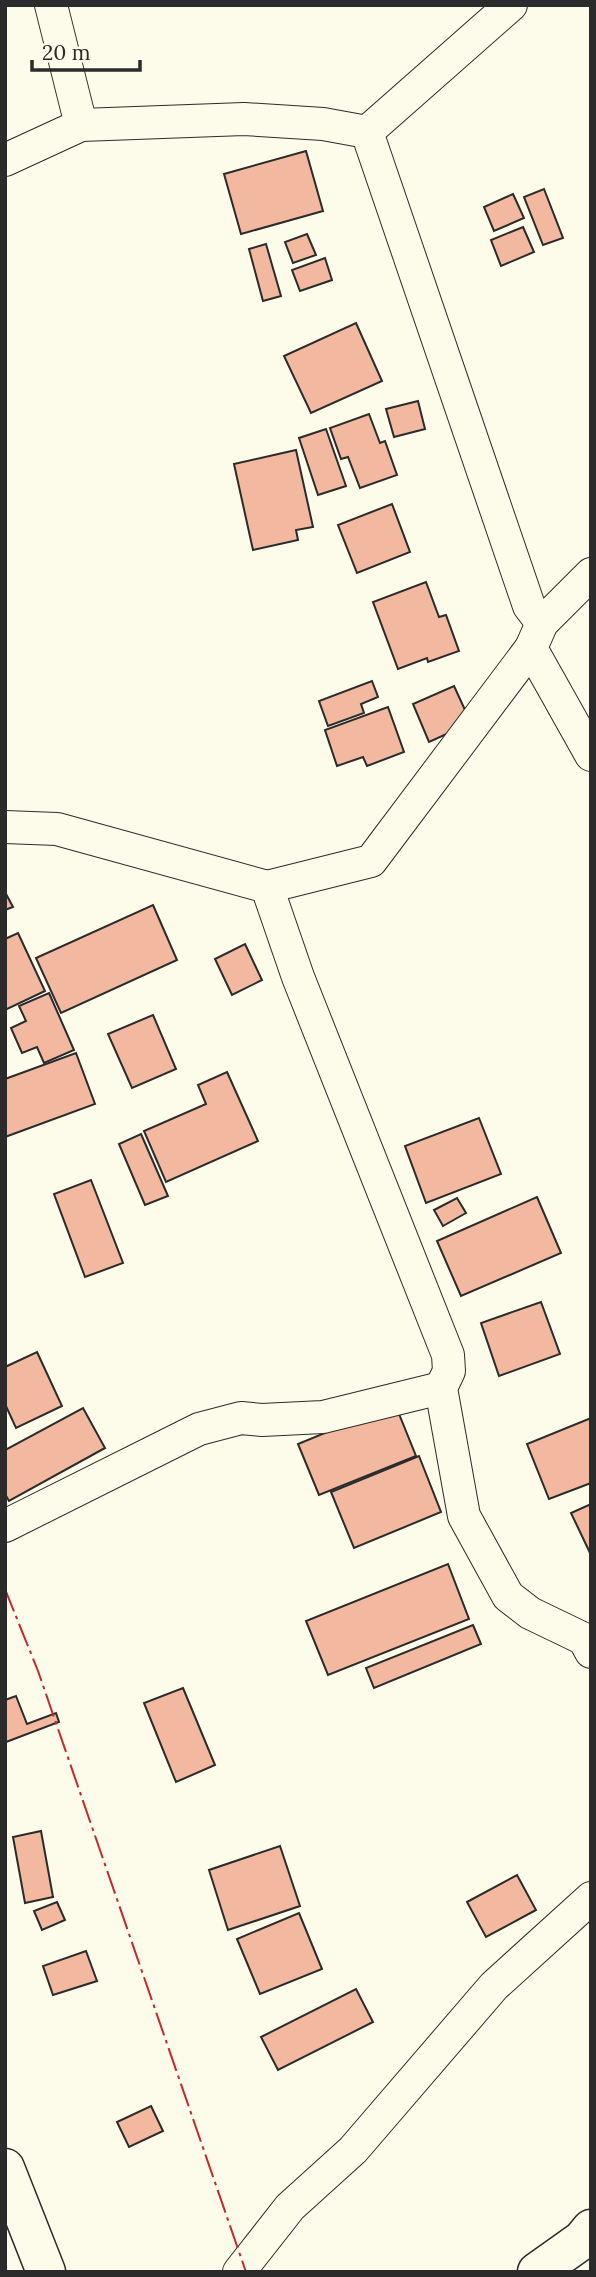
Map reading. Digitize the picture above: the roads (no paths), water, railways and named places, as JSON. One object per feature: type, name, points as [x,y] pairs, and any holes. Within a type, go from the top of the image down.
[{"type":"main road","points":[[5,2168],[46,2272]]},
{"type":"main road","points":[[537,2272],[582,2240],[591,2230]]},
{"type":"street","points":[[51,5],[81,125]]},
{"type":"street","points":[[368,132],[510,5]]},
{"type":"street","points":[[5,160],[81,125],[244,119],[323,124],[368,132]]},
{"type":"street","points":[[368,132],[537,635],[591,755]]},
{"type":"street","points":[[5,827],[57,829],[267,887],[371,860],[537,635],[591,574]]},
{"type":"street","points":[[267,887],[298,977],[448,1355],[449,1371],[441,1388],[464,1516],[508,1595],[530,1613],[584,1639],[591,1652]]},
{"type":"street","points":[[5,1526],[199,1429],[242,1418],[262,1420],[323,1417],[441,1388]]},
{"type":"street","points":[[239,2272],[290,2207],[353,2150],[494,1986],[591,1898]]}]
